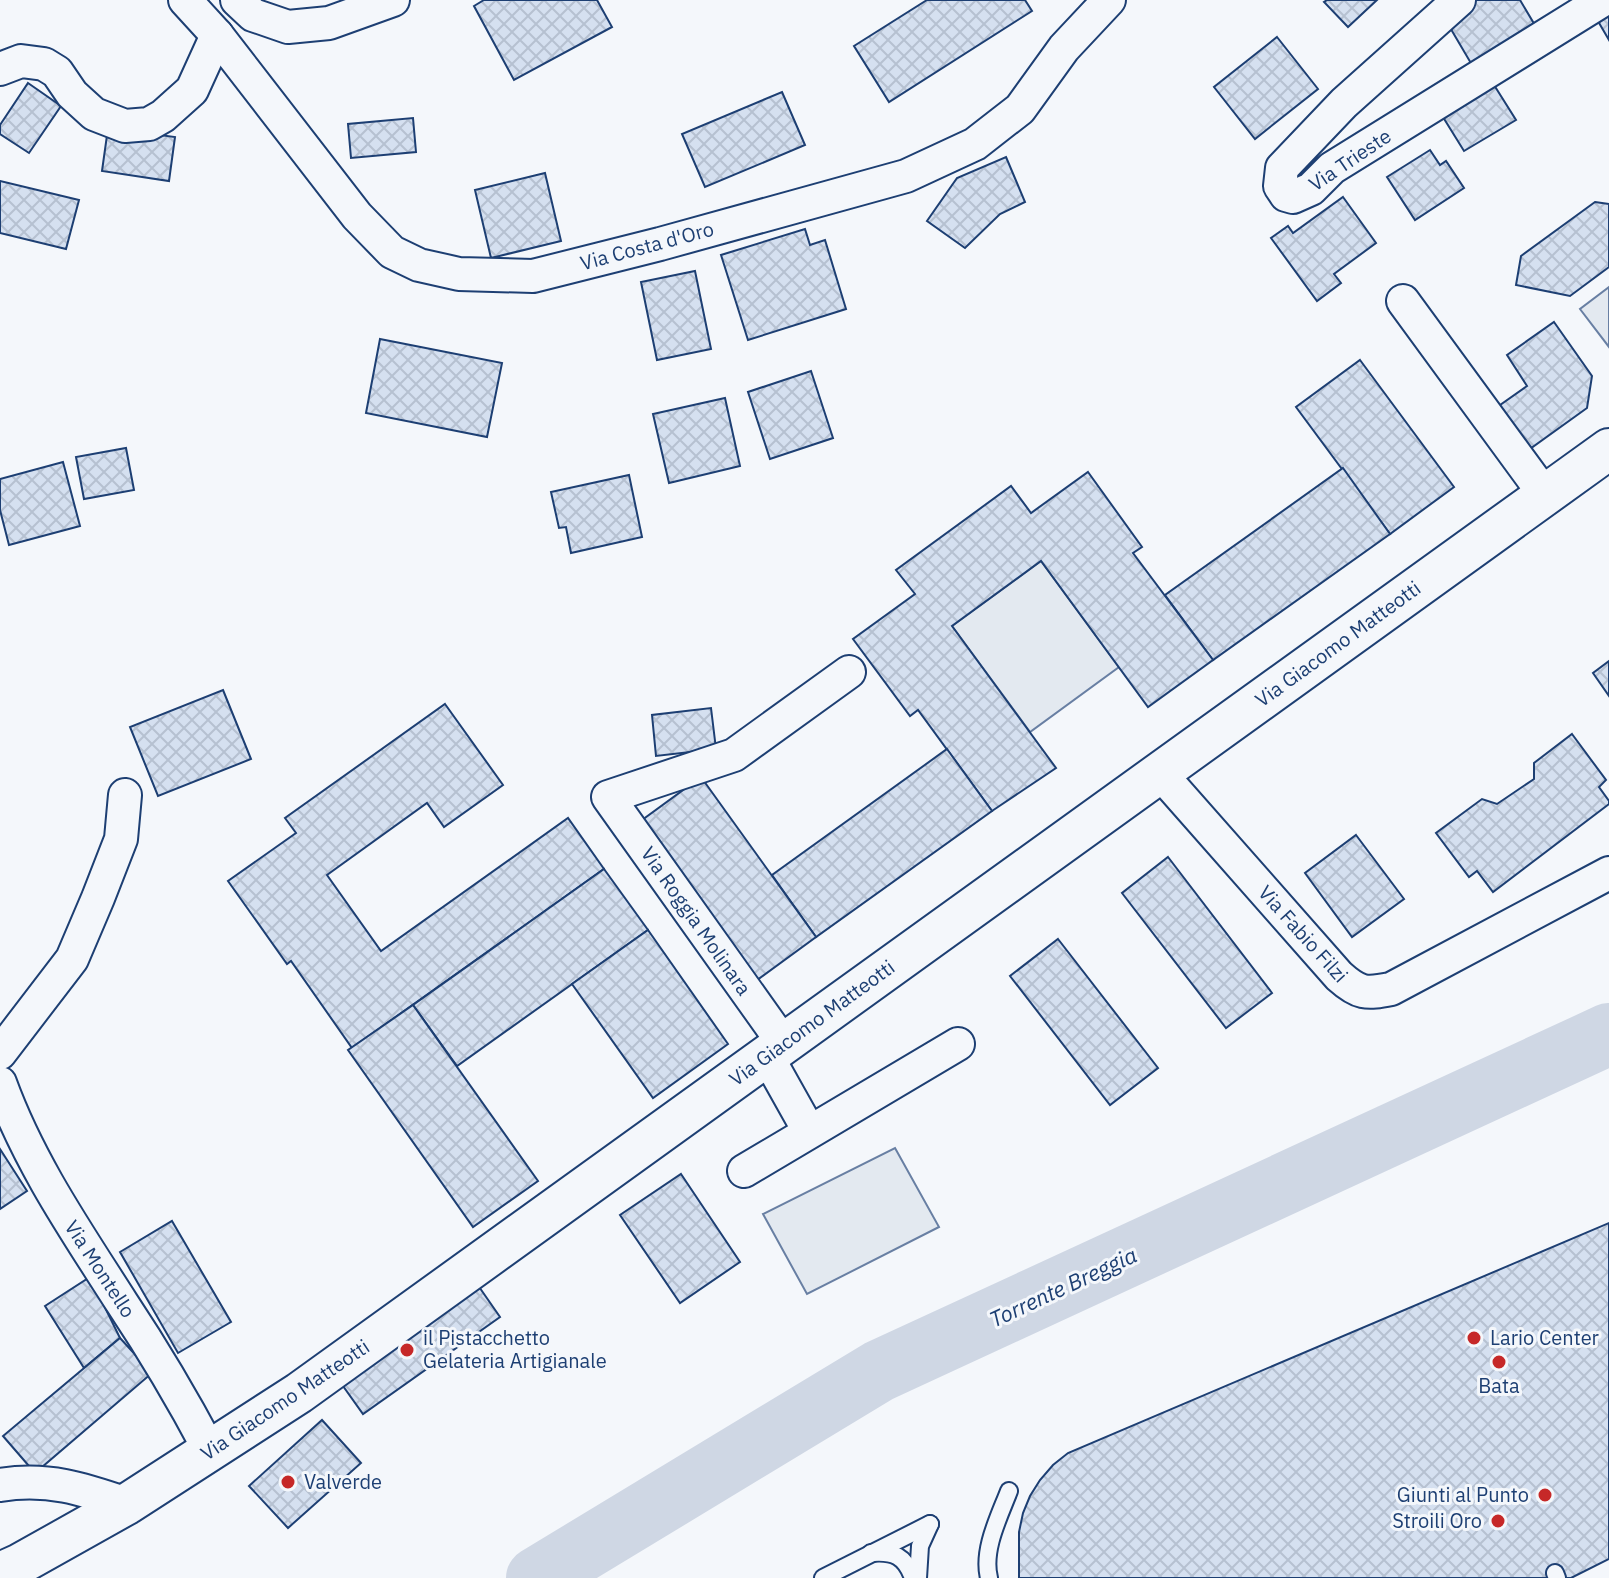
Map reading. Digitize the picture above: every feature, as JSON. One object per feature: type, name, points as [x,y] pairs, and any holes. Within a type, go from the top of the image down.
[{"type":"street","name":"Via Costa d'Oro","points":[[185,0],[217,35],[357,216],[392,252],[419,265],[459,274],[533,276],[906,176],[975,144],[1020,109],[1064,48],[1109,0]]},
{"type":"street","points":[[237,0],[253,15],[288,27],[329,23],[393,0]]},
{"type":"street","name":"Via Trieste","points":[[1459,0],[1344,103],[1282,168],[1280,186],[1286,195],[1293,197],[1311,189],[1332,168],[1603,0]]},
{"type":"street","points":[[0,69],[21,61],[44,64],[57,72],[72,94],[94,114],[125,126],[149,124],[163,116],[192,90],[217,35]]},
{"type":"street","points":[[1403,301],[1545,495]]},
{"type":"street","name":"Via Giacomo Matteotti","points":[[0,1573],[127,1504],[299,1393],[1609,449]]},
{"type":"street","name":"Via Roggia Molinara","points":[[809,1131],[775,1050],[608,797],[734,755],[849,672]]},
{"type":"street","name":"Via Fabio Filzi","points":[[1160,773],[1339,976],[1350,986],[1369,993],[1391,989],[1609,873]]},
{"type":"street","points":[[3,1043],[72,959],[121,839],[125,795]]},
{"type":"street","points":[[744,1171],[958,1044]]},
{"type":"street","name":"Via Montello","points":[[0,1083],[14,1121],[67,1219],[169,1376],[210,1451]]},
{"type":"street","points":[[0,1485],[24,1481],[79,1488],[127,1504]]},
{"type":"lane","points":[[989,1578],[987,1571],[992,1538],[1009,1491]]},
{"type":"lane","points":[[823,1578],[930,1524],[920,1546],[915,1578]]},
{"type":"lane","points":[[871,1553],[886,1552],[897,1556],[915,1578]]},
{"type":"shaded area","points":[[1609,287],[1609,347],[1580,309]]},
{"type":"shaded area","points":[[1041,561],[1119,667],[1030,732],[952,626]]},
{"type":"shaded area","points":[[895,1148],[939,1227],[807,1294],[763,1214]]},
{"type":"building","points":[[484,0],[597,0],[612,27],[514,80],[474,6]]},
{"type":"building","points":[[927,0],[1025,0],[1032,11],[889,102],[854,46]]},
{"type":"building","points":[[1377,0],[1348,27],[1324,2]]},
{"type":"building","points":[[1476,0],[1520,0],[1536,27],[1472,65],[1445,19]]},
{"type":"building","points":[[1609,7],[1609,40],[1595,16]]},
{"type":"building","points":[[1277,37],[1318,89],[1255,139],[1214,87]]},
{"type":"building","points":[[1489,77],[1516,120],[1464,151],[1438,109]]},
{"type":"building","points":[[28,83],[61,106],[29,153],[0,134],[0,125]]},
{"type":"building","points":[[782,92],[805,145],[705,187],[682,134]]},
{"type":"building","points":[[413,118],[416,152],[351,158],[348,124]]},
{"type":"building","points":[[108,128],[175,137],[169,181],[102,171]]},
{"type":"building","points":[[1430,150],[1440,165],[1446,161],[1464,188],[1415,220],[1387,177]]},
{"type":"building","points":[[1006,157],[1025,202],[1000,214],[965,248],[927,221],[957,178]]},
{"type":"building","points":[[545,173],[561,241],[491,258],[475,190]]},
{"type":"building","points":[[0,181],[79,200],[66,249],[0,233]]},
{"type":"building","points":[[1343,197],[1376,243],[1334,274],[1341,283],[1317,301],[1271,238],[1288,226],[1293,233]]},
{"type":"building","points":[[1595,202],[1609,204],[1609,267],[1570,296],[1516,285],[1521,256]]},
{"type":"building","points":[[805,229],[810,245],[825,240],[846,309],[748,340],[721,255]]},
{"type":"building","points":[[695,271],[711,349],[657,360],[641,282]]},
{"type":"building","points":[[1554,322],[1592,376],[1587,408],[1523,454],[1493,410],[1527,386],[1507,355]]},
{"type":"building","points":[[380,339],[502,363],[487,437],[366,413]]},
{"type":"building","points":[[1360,360],[1454,487],[1390,534],[1296,407]]},
{"type":"building","points":[[811,371],[833,438],[770,459],[748,392]]},
{"type":"building","points":[[725,398],[740,466],[669,483],[653,414]]},
{"type":"building","points":[[126,448],[134,490],[84,499],[76,457]]},
{"type":"building","points":[[63,462],[80,526],[9,545],[0,510],[0,479]]},
{"type":"building","points":[[1343,468],[1390,534],[1213,660],[1165,595]]},
{"type":"building","points":[[1088,472],[1142,547],[1133,553],[1213,660],[1148,707],[1041,561],[952,626],[1056,768],[992,811],[918,710],[910,716],[853,639],[915,594],[896,570],[1011,486],[1031,513]]},
{"type":"building","points":[[629,475],[642,537],[571,553],[566,527],[559,528],[551,492]]},
{"type":"building","points":[[1609,661],[1609,696],[1593,673]]},
{"type":"building","points":[[223,690],[251,759],[158,796],[130,727]]},
{"type":"building","points":[[445,704],[503,785],[444,827],[427,803],[327,875],[381,951],[568,818],[604,869],[352,1048],[291,961],[287,964],[228,881],[296,833],[285,818]]},
{"type":"building","points":[[711,708],[716,749],[656,756],[652,715]]},
{"type":"building","points":[[1572,734],[1606,780],[1599,787],[1609,804],[1493,892],[1477,871],[1469,877],[1436,833],[1482,799],[1497,804],[1534,779],[1534,763]]},
{"type":"building","points":[[947,749],[992,811],[816,937],[772,875]]},
{"type":"building","points":[[701,777],[816,937],[753,983],[638,823]]},
{"type":"building","points":[[1356,835],[1404,899],[1352,937],[1305,873]]},
{"type":"building","points":[[1168,857],[1272,993],[1226,1028],[1122,893]]},
{"type":"building","points":[[604,869],[648,930],[457,1066],[413,1005]]},
{"type":"building","points":[[648,930],[728,1044],[653,1098],[572,984]]},
{"type":"building","points":[[1058,939],[1158,1068],[1110,1105],[1010,976]]},
{"type":"building","points":[[413,1005],[538,1181],[473,1227],[348,1050]]},
{"type":"building","points":[[0,1149],[27,1191],[0,1209]]},
{"type":"building","points":[[681,1174],[740,1262],[680,1303],[620,1215]]},
{"type":"building","points":[[172,1221],[231,1322],[178,1353],[120,1252]]},
{"type":"building","name":"Lario Center","points":[[1609,1223],[1609,1559],[1571,1578],[1019,1578],[1019,1532],[1023,1513],[1040,1480],[1068,1453]]},
{"type":"building","points":[[90,1277],[120,1338],[84,1368],[45,1306]]},
{"type":"building","points":[[475,1281],[500,1317],[363,1414],[338,1379]]},
{"type":"building","points":[[120,1338],[152,1373],[35,1473],[3,1436]]},
{"type":"building","points":[[322,1420],[361,1463],[288,1528],[249,1486]]},
{"type":"waterway","name":"Torrente Breggia","points":[[537,1578],[879,1371],[1609,1034]]},
{"type":"place","name":"Lario Center","points":[[1474,1338]]},
{"type":"place","name":"il Pistacchetto Gelateria Artigianale","points":[[407,1350]]},
{"type":"place","name":"Bata","points":[[1499,1362]]},
{"type":"place","name":"Valverde","points":[[288,1482]]},
{"type":"place","name":"Giunti al Punto","points":[[1545,1495]]},
{"type":"place","name":"Stroili Oro","points":[[1498,1521]]}]
